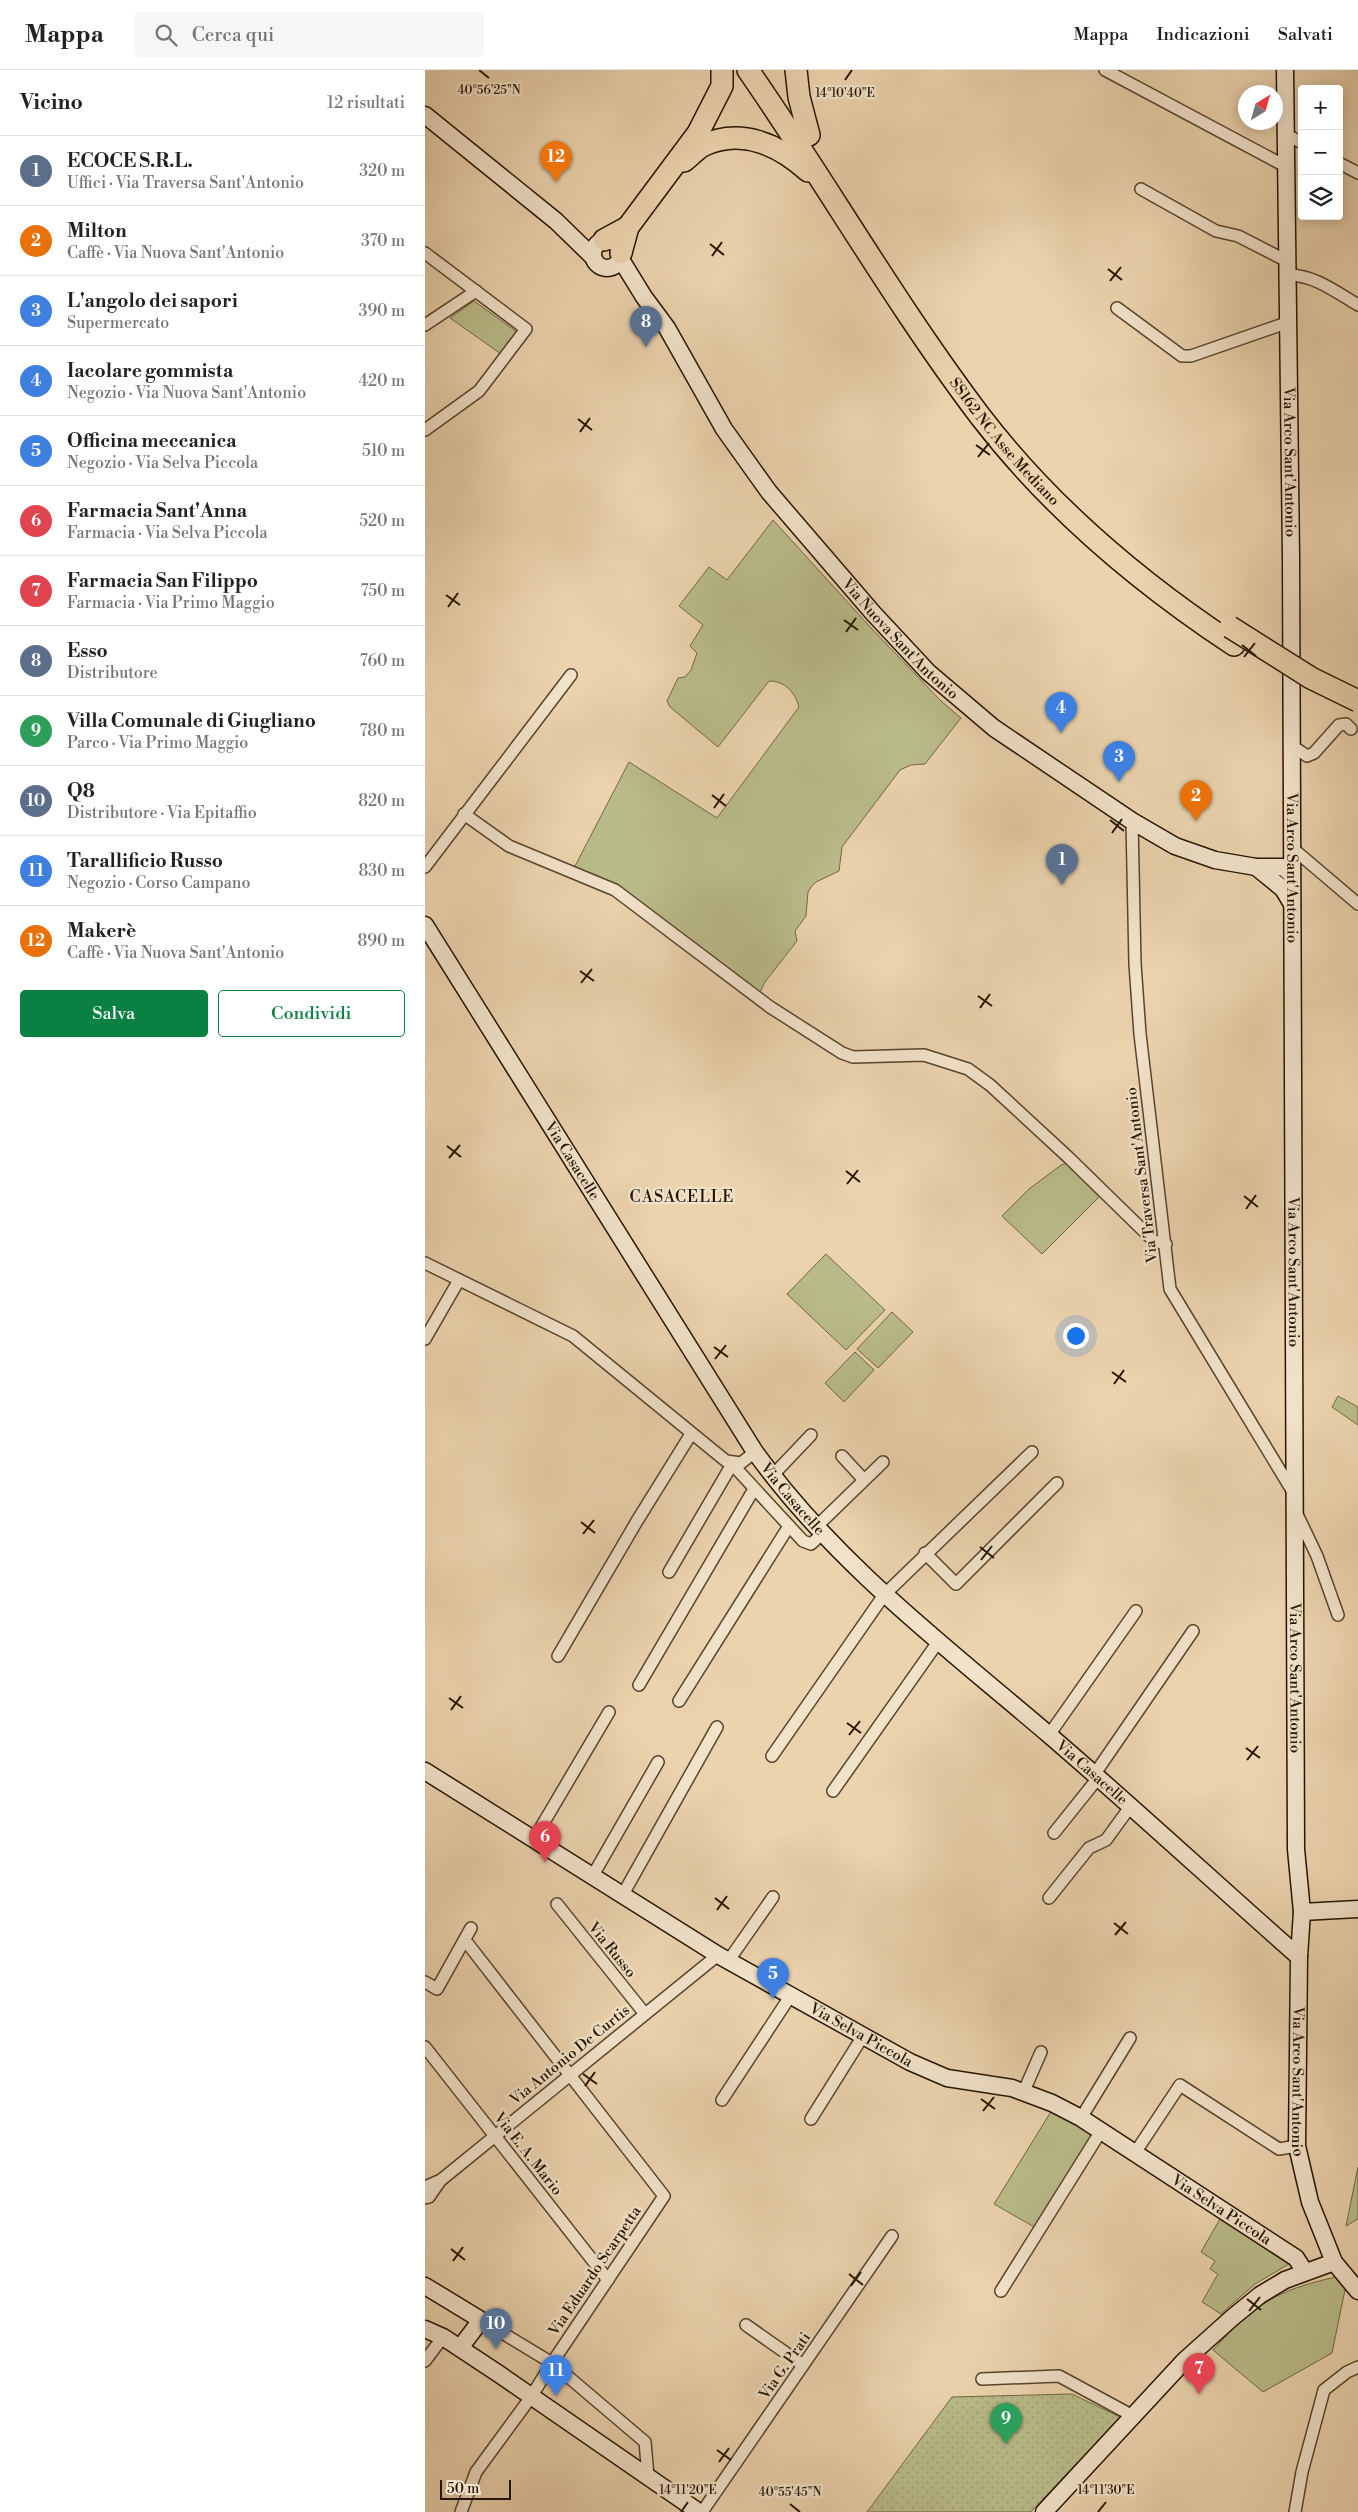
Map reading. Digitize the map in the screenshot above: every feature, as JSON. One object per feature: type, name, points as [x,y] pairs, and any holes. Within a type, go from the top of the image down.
[{"type":"highway","points":[[599,246],[629,226],[673,169],[698,133],[713,106],[722,86],[722,70]]},
{"type":"highway","name":"SS162 NC Asse Mediano","points":[[748,70],[912,319],[981,416],[1048,492],[1146,574],[1192,618],[1232,636],[1358,701]]},
{"type":"highway","name":"SS162 NC Asse Mediano","points":[[764,70],[809,135],[891,265],[971,384],[1032,459],[1104,538]]},
{"type":"highway","points":[[796,70],[799,97],[809,135]]},
{"type":"highway","points":[[673,169],[703,146],[726,140],[751,139],[774,146],[792,157],[827,188]]},
{"type":"highway","points":[[621,256],[629,226]]},
{"type":"highway","name":"SS162 NC Asse Mediano","points":[[1232,636],[1354,723]]},
{"type":"street","points":[[1105,70],[1285,166]]},
{"type":"street","name":"Via Arco Sant'Antonio","points":[[1285,70],[1285,166],[1289,269],[1296,1849],[1302,1912],[1299,1957],[1297,2146],[1310,2202],[1335,2262],[1358,2291]]},
{"type":"street","name":"Via Nuova Sant'Antonio","points":[[427,118],[556,221],[599,246],[617,244],[621,256],[644,297],[671,335],[724,429],[769,492],[843,579],[928,672],[994,728],[1132,821],[1175,846],[1195,854],[1256,867],[1283,868],[1291,874]]},
{"type":"street","points":[[1285,133],[1298,141]]},
{"type":"street","points":[[1343,165],[1358,173]]},
{"type":"street","points":[[1141,189],[1216,231],[1238,236],[1289,269],[1315,280],[1358,305]]},
{"type":"street","name":"Via Nuova Sant'Antonio","points":[[599,246],[597,264],[644,297]]},
{"type":"street","points":[[425,253],[526,329],[479,391],[425,430]]},
{"type":"street","points":[[605,268],[615,266],[621,256]]},
{"type":"street","points":[[425,325],[476,291]]},
{"type":"street","points":[[1117,308],[1182,356],[1191,356],[1289,322]]},
{"type":"street","points":[[425,867],[571,675]]},
{"type":"street","points":[[1291,745],[1307,756],[1314,753],[1339,725],[1354,723]]},
{"type":"street","points":[[465,814],[509,846],[615,890],[770,1007],[842,1053],[853,1057],[925,1055],[968,1069],[990,1085],[1068,1156],[1154,1241],[1165,1244]]},
{"type":"street","name":"Via Traversa Sant'Antonio","points":[[1132,821],[1135,964],[1140,1034],[1170,1289],[1293,1499],[1317,1556],[1338,1615]]},
{"type":"street","points":[[1292,904],[1283,889],[1256,867],[1279,856],[1291,843],[1358,904]]},
{"type":"street","name":"Via Casacelle","points":[[425,925],[755,1452],[772,1476],[819,1531],[884,1595],[1049,1735],[1299,1957]]},
{"type":"street","points":[[425,1263],[435,1270],[573,1336],[731,1465],[789,1526],[809,1544],[864,1480],[883,1462]]},
{"type":"street","points":[[425,1339],[459,1280]]},
{"type":"street","points":[[558,1656],[637,1521],[691,1434]]},
{"type":"street","points":[[772,1476],[811,1435]]},
{"type":"street","points":[[669,1572],[731,1465],[741,1463],[755,1452]]},
{"type":"street","points":[[772,1756],[884,1595],[925,1553],[1032,1452]]},
{"type":"street","points":[[842,1456],[864,1480]]},
{"type":"street","points":[[925,1553],[956,1584],[1057,1483]]},
{"type":"street","points":[[639,1685],[755,1489]]},
{"type":"street","points":[[679,1701],[789,1526]]},
{"type":"street","points":[[1049,1735],[1136,1611]]},
{"type":"street","points":[[1054,1833],[1096,1777],[1193,1631]]},
{"type":"street","points":[[833,1791],[938,1642]]},
{"type":"street","points":[[534,1839],[609,1712]]},
{"type":"street","points":[[622,1896],[717,1727]]},
{"type":"street","points":[[591,1877],[658,1762]]},
{"type":"street","name":"Via Selva Piccola","points":[[425,1771],[591,1877],[723,1958],[863,2036],[933,2073],[1024,2091],[1081,2118],[1296,2258],[1305,2272]]},
{"type":"street","points":[[1049,1898],[1089,1848],[1106,1840],[1130,1807]]},
{"type":"street","name":"Via Antonio De Curtis","points":[[441,2180],[645,2014],[723,1958],[773,1897]]},
{"type":"street","name":"Via Russo","points":[[557,1904],[645,2014]]},
{"type":"street","points":[[1302,1912],[1358,1909]]},
{"type":"street","points":[[425,1982],[437,1989],[471,1928]]},
{"type":"street","points":[[468,1944],[569,2074]]},
{"type":"street","points":[[723,2100],[791,1995]]},
{"type":"street","points":[[811,2119],[863,2036]]},
{"type":"street","points":[[1081,2118],[1130,2038]]},
{"type":"street","name":"Via E. A. Mario","points":[[425,2047],[608,2280]]},
{"type":"street","points":[[1024,2091],[1041,2052]]},
{"type":"street","name":"Via Eduardo Scarpetta","points":[[461,2512],[476,2472],[531,2397],[664,2196],[569,2074]]},
{"type":"street","points":[[1135,2153],[1180,2085],[1279,2149],[1297,2146]]},
{"type":"street","points":[[1001,2291],[1101,2131]]},
{"type":"street","points":[[425,2187],[441,2180]]},
{"type":"street","points":[[425,2198],[429,2197],[441,2180]]},
{"type":"street","name":"Via G. Prati","points":[[701,2512],[892,2236]]},
{"type":"street","points":[[1044,2512],[1185,2360],[1233,2316],[1260,2295],[1285,2280],[1335,2262]]},
{"type":"street","points":[[425,2286],[552,2363],[645,2442],[648,2476]]},
{"type":"street","points":[[460,2348],[481,2320]]},
{"type":"street","points":[[746,2325],[803,2365]]},
{"type":"street","points":[[425,2329],[460,2348],[701,2512]]},
{"type":"street","points":[[425,2361],[443,2338]]},
{"type":"street","points":[[1295,2512],[1301,2472],[1324,2390],[1347,2372],[1358,2367]]},
{"type":"street","points":[[982,2380],[1059,2376],[1133,2416]]},
{"type":"green space","points":[[474,301],[517,332],[501,354],[450,318]]},
{"type":"green space","points":[[773,520],[872,629],[941,701],[961,718],[925,764],[911,765],[900,770],[842,847],[839,871],[816,882],[811,887],[808,892],[806,916],[795,931],[797,941],[765,982],[759,994],[576,869],[575,866],[629,762],[717,818],[799,707],[795,697],[788,688],[780,683],[769,681],[718,747],[670,707],[667,701],[678,678],[685,677],[691,670],[697,653],[690,646],[703,625],[679,606],[709,567],[727,580]]},
{"type":"green space","points":[[1067,1163],[1102,1194],[1042,1254],[1002,1216],[1029,1189],[1061,1165]]},
{"type":"green space","points":[[826,1254],[885,1310],[846,1350],[787,1294]]},
{"type":"green space","points":[[892,1312],[913,1332],[878,1368],[857,1349]]},
{"type":"green space","points":[[855,1352],[874,1370],[844,1402],[825,1383]]},
{"type":"green space","points":[[1338,1396],[1358,1407],[1358,1425],[1332,1407]]},
{"type":"green space","points":[[1052,2110],[1095,2135],[1036,2228],[994,2204]]},
{"type":"green space","points":[[1358,2167],[1358,2219],[1346,2226]]},
{"type":"green space","points":[[1220,2219],[1289,2264],[1255,2284],[1221,2314],[1202,2302],[1218,2274],[1210,2269],[1215,2261],[1201,2252]]},
{"type":"green space","points":[[1336,2277],[1346,2285],[1332,2353],[1263,2392],[1213,2350],[1241,2321],[1267,2302],[1297,2288]]},
{"type":"green space","points":[[1072,2394],[1120,2417],[1031,2512],[867,2512],[952,2397]]},
{"type":"place","name":"Makerè","points":[[556,182]]},
{"type":"place","name":"Esso","points":[[646,347]]},
{"type":"place","name":"Iacolare gommista","points":[[1061,733]]},
{"type":"place","name":"L'angolo dei sapori","points":[[1119,782]]},
{"type":"place","name":"Milton","points":[[1196,821]]},
{"type":"place","name":"ECOCE S.R.L.","points":[[1062,885]]},
{"type":"place","name":"Farmacia Sant'Anna","points":[[545,1862]]},
{"type":"place","name":"Officina meccanica","points":[[773,1999]]},
{"type":"place","name":"Q8","points":[[496,2349]]},
{"type":"place","name":"Farmacia San Filippo","points":[[1199,2394]]},
{"type":"place","name":"Tarallificio Russo","points":[[556,2396]]},
{"type":"place","name":"Villa Comunale di Giugliano","points":[[1006,2444]]},
{"type":"district","name":"CASACELLE","points":[[682,1197]]}]
